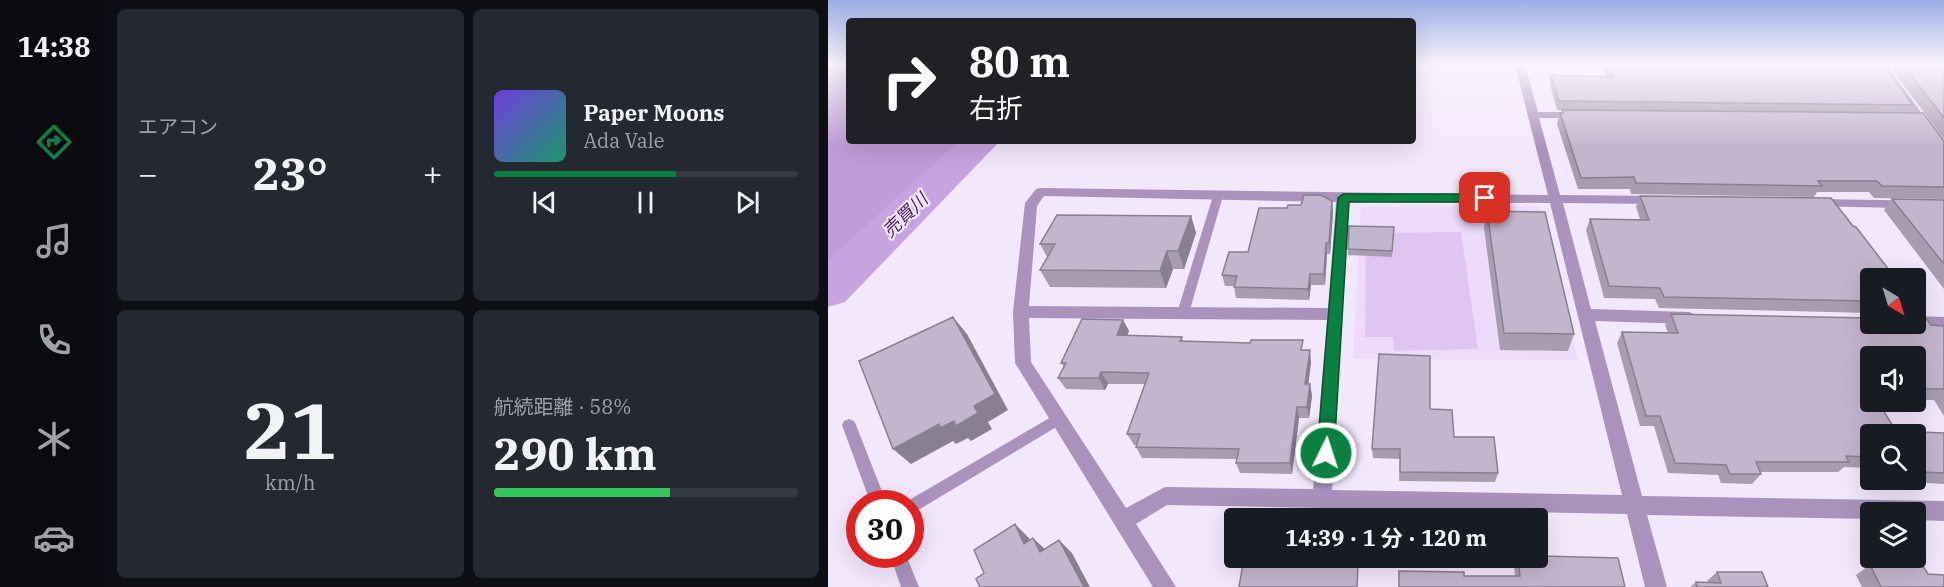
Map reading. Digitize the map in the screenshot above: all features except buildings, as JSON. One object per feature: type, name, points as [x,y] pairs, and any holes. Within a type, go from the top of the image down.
[{"type":"street","points":[[1527,92],[1656,587]]},
{"type":"street","points":[[1898,92],[1915,119],[1944,151]]},
{"type":"street","points":[[1533,115],[1592,115]]},
{"type":"street","points":[[1165,587],[1023,363],[1021,312],[1030,206],[1040,192],[1343,198],[1674,200]]},
{"type":"street","points":[[1322,499],[1343,198]]},
{"type":"street","points":[[1803,203],[1944,205]]},
{"type":"street","points":[[1021,312],[1335,314]]},
{"type":"street","points":[[1584,315],[1704,318]]},
{"type":"street","points":[[1926,322],[1944,323]]},
{"type":"street","points":[[1122,520],[1165,496],[1635,503],[1944,511]]},
{"type":"lane","points":[[1183,313],[1218,196]]},
{"type":"lane","points":[[924,500],[1058,419]]},
{"type":"lane","points":[[849,425],[874,490]]},
{"type":"lane","points":[[903,568],[910,587]]},
{"type":"shaded area","points":[[828,92],[846,92],[846,144],[966,144],[828,268]]},
{"type":"shaded area","points":[[1361,206],[1539,206],[1578,360],[1353,359]]},
{"type":"shaded area","points":[[1461,232],[1478,349],[1394,351],[1393,337],[1365,337],[1366,233]]},
{"type":"waterway","name":"売買川","points":[[828,289],[978,144]]},
{"type":"route","points":[[1326,453],[1343,198],[1485,198]]}]
